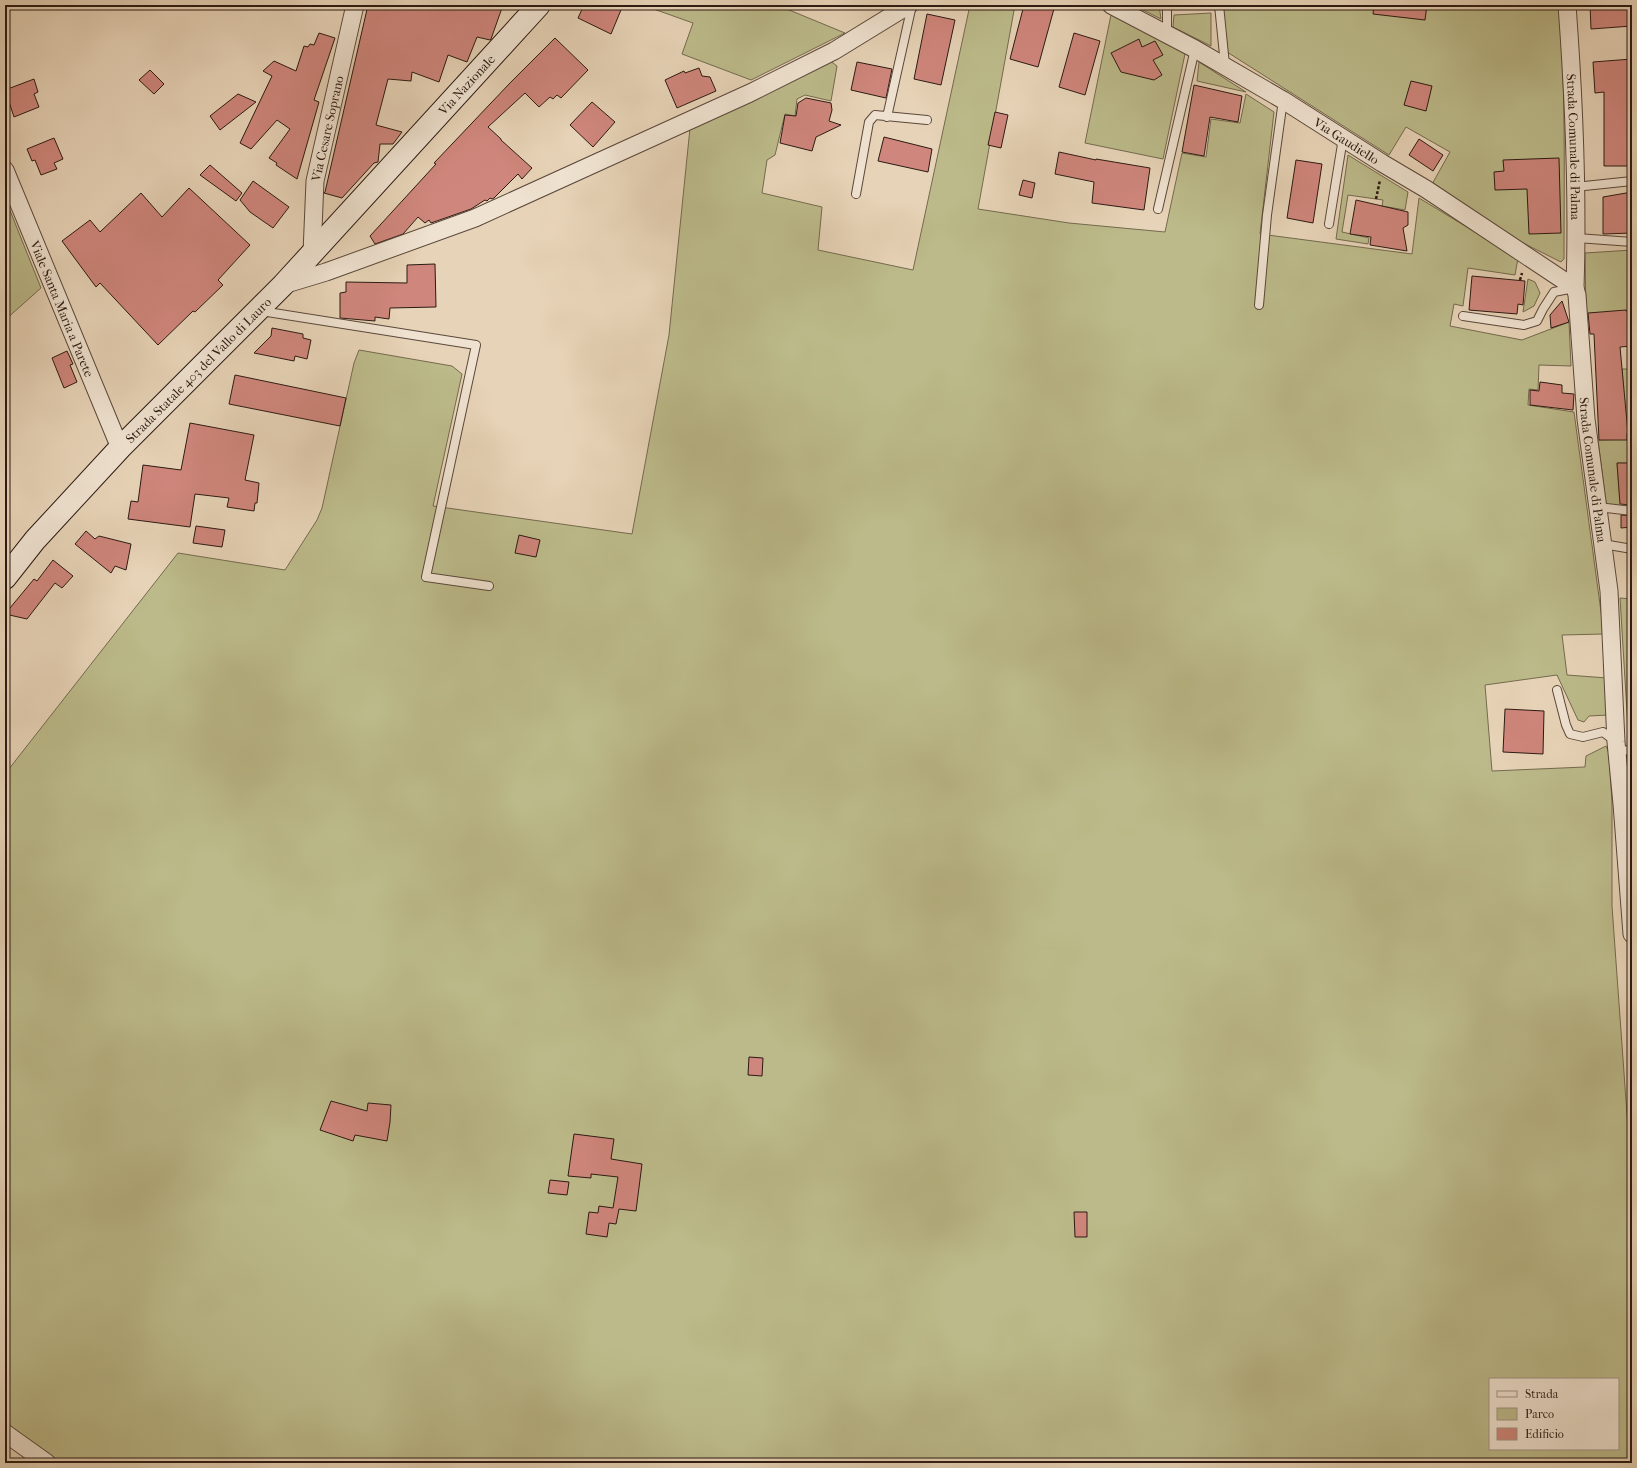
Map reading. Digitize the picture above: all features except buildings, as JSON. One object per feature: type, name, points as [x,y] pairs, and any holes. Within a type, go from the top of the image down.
[{"type":"main road","name":"Via Nazionale","points":[[395,164],[539,5]]},
{"type":"main road","name":"Strada Statale 403 del Vallo di Lauro","points":[[5,578],[36,540],[120,448],[283,285],[395,164]]},
{"type":"street","points":[[283,285],[326,272],[482,214],[688,122],[839,49],[909,5]]},
{"type":"street","name":"Via Gaudiello","points":[[1111,5],[1167,33],[1284,100],[1342,138],[1426,189],[1575,288]]},
{"type":"street","name":"Strada Comunale di Palma","points":[[1567,5],[1572,63],[1577,238],[1575,288],[1577,295],[1586,419],[1609,591],[1622,748],[1622,804],[1632,934]]},
{"type":"street","name":"Via Cesare Soprano","points":[[312,253],[315,181],[350,6]]},
{"type":"street","name":"Viale Santa Maria a Parete","points":[[5,170],[120,448]]},
{"type":"street","points":[[5,1433],[48,1463]]},
{"type":"lane","points":[[887,117],[912,5]]},
{"type":"lane","points":[[1167,5],[1167,33]]},
{"type":"lane","points":[[1219,5],[1225,65]]},
{"type":"lane","points":[[1158,210],[1196,49]]},
{"type":"lane","points":[[1259,305],[1267,215],[1284,100]]},
{"type":"lane","points":[[856,194],[869,122],[875,115],[927,120]]},
{"type":"lane","points":[[1329,224],[1342,138]]},
{"type":"lane","points":[[1575,188],[1632,181]]},
{"type":"lane","points":[[1577,238],[1632,242]]},
{"type":"lane","points":[[1463,316],[1524,325],[1537,321],[1542,309],[1554,292],[1575,288]]},
{"type":"lane","points":[[258,310],[476,345],[426,577],[489,586]]},
{"type":"lane","points":[[1598,508],[1632,511]]},
{"type":"lane","points":[[1603,544],[1632,549]]},
{"type":"lane","points":[[1557,690],[1566,725],[1570,734],[1583,737],[1603,732],[1622,748]]},
{"type":"green space","points":[[649,5],[777,5],[845,33],[751,80],[682,54],[693,23],[648,7]]},
{"type":"green space","points":[[970,5],[1015,5],[978,209],[1069,223],[1165,232],[1182,153],[1206,157],[1211,119],[1240,123],[1246,94],[1274,112],[1260,234],[1412,254],[1419,198],[1518,258],[1515,275],[1468,268],[1463,306],[1454,304],[1450,326],[1522,340],[1569,322],[1571,366],[1539,365],[1538,390],[1529,389],[1528,405],[1574,412],[1604,634],[1562,635],[1567,675],[1607,678],[1608,715],[1589,716],[1584,722],[1578,720],[1557,675],[1485,685],[1492,771],[1585,767],[1586,756],[1606,746],[1609,753],[1612,803],[1612,906],[1632,1184],[1632,1463],[47,1463],[5,1436],[5,774],[178,553],[285,570],[317,520],[322,508],[354,363],[359,350],[452,366],[462,374],[433,506],[632,534],[669,335],[690,128],[829,60],[837,66],[831,101],[805,95],[797,99],[795,116],[785,114],[775,155],[767,160],[762,193],[822,207],[818,250],[913,270]]},
{"type":"green space","points":[[1133,5],[1159,5],[1161,19]]},
{"type":"green space","points":[[1223,5],[1559,5],[1564,100],[1564,259],[1561,262],[1479,221],[1431,186],[1450,152],[1406,127],[1389,155],[1227,52]]},
{"type":"green space","points":[[1112,10],[1186,49],[1163,159],[1085,143]]},
{"type":"green space","points":[[1211,13],[1211,46],[1173,27],[1174,15]]},
{"type":"green space","points":[[1199,62],[1246,92],[1197,81]]},
{"type":"green space","points":[[1348,155],[1408,192],[1405,210],[1382,206],[1383,200],[1348,195],[1342,232],[1369,238],[1368,244],[1336,239]]},
{"type":"green space","points":[[5,198],[41,288],[5,320]]},
{"type":"green space","points":[[1632,250],[1632,310],[1586,315],[1585,253]]},
{"type":"green space","points":[[1528,279],[1535,282],[1540,293],[1534,306],[1523,312]]},
{"type":"green space","points":[[1622,369],[1632,369],[1632,463],[1617,463],[1620,502],[1632,502],[1632,510],[1607,511],[1598,440],[1627,439]]},
{"type":"green space","points":[[1620,598],[1632,599],[1632,745],[1629,745]]},
{"type":"green space","points":[[1632,755],[1632,804],[1631,804],[1628,760]]}]
